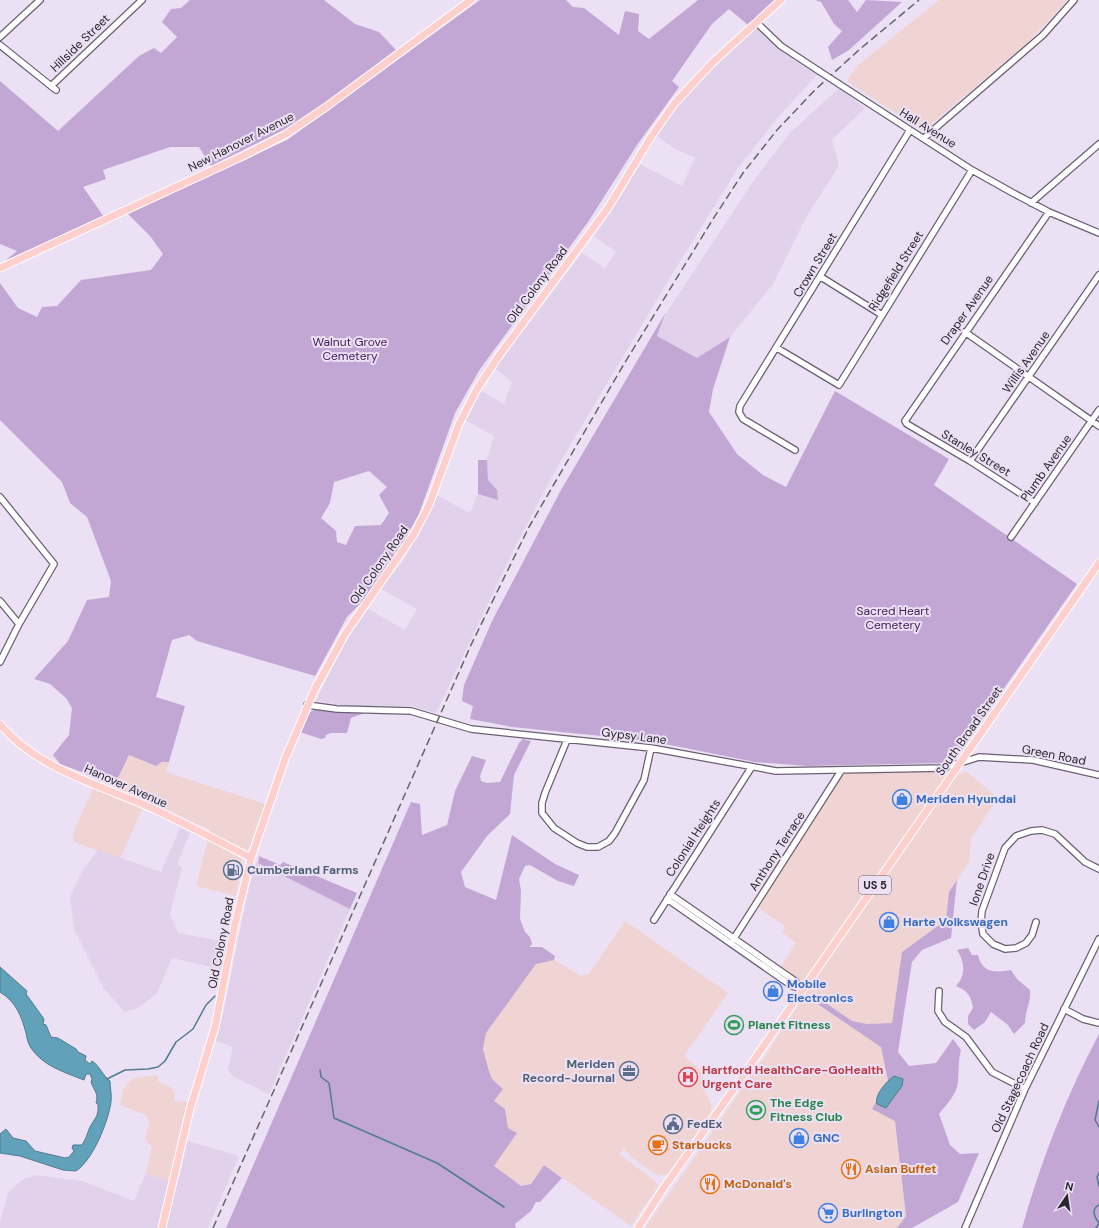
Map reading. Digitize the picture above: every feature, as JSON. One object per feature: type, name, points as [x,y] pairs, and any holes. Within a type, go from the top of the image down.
[{"type":"main road","name":"New Hanover Avenue","points":[[0,268],[226,164],[286,134],[326,107],[471,0]]},
{"type":"main road","name":"Old Colony Road","points":[[162,1228],[190,1109],[215,1027],[235,924],[251,858],[284,759],[307,705],[345,634],[414,534],[429,505],[459,424],[488,372],[612,202],[650,139],[674,104],[701,73],[781,0]]},
{"type":"main road","name":"South Broad Street","points":[[638,1228],[665,1186],[1099,563]]},
{"type":"main road","name":"Hanover Avenue","points":[[0,724],[32,754],[53,765],[158,811],[251,858]]},
{"type":"street","points":[[0,37],[40,0]]},
{"type":"street","name":"Hillside Street","points":[[0,45],[53,88],[142,0]]},
{"type":"street","points":[[924,138],[1043,35],[1074,0]]},
{"type":"street","name":"Hall Avenue","points":[[756,22],[781,46],[972,170],[1031,203],[1099,234]]},
{"type":"street","name":"Crown Street","points":[[795,450],[743,419],[739,412],[740,406],[821,277],[910,130]]},
{"type":"street","points":[[1031,203],[1099,144]]},
{"type":"street","name":"Ridgefield Street","points":[[777,348],[840,385],[972,170]]},
{"type":"street","name":"Draper Avenue","points":[[905,421],[1049,212]]},
{"type":"street","name":"Willis Avenue","points":[[970,461],[1099,275]]},
{"type":"street","points":[[821,277],[882,315]]},
{"type":"street","points":[[965,332],[1099,426]]},
{"type":"street","name":"Plumb Avenue","points":[[1011,537],[1099,410]]},
{"type":"street","name":"Stanley Street","points":[[905,421],[907,424],[970,461],[1035,503]]},
{"type":"street","points":[[0,496],[54,564],[19,624],[0,662]]},
{"type":"street","points":[[0,600],[19,624]]},
{"type":"street","name":"Gypsy Lane","points":[[307,705],[337,709],[407,711],[471,729],[651,748],[751,768],[776,771],[944,768],[959,764]]},
{"type":"street","points":[[567,740],[545,794],[542,803],[542,813],[554,828],[576,843],[587,847],[598,847],[609,841],[615,833],[644,780],[651,748]]},
{"type":"street","name":"Green Road","points":[[959,764],[979,757],[1032,760],[1099,775]]},
{"type":"street","name":"Colonial Heights","points":[[654,920],[751,768]]},
{"type":"street","name":"Anthony Terrace","points":[[732,940],[841,771]]},
{"type":"street","name":"Ione Drive","points":[[1036,922],[1028,939],[1016,948],[1004,949],[993,944],[984,934],[982,928],[982,911],[1005,848],[1016,836],[1036,830],[1055,834],[1085,862],[1099,869]]},
{"type":"street","points":[[669,896],[732,940],[796,981],[802,990]]},
{"type":"street","name":"Old Stagecoach Road","points":[[965,1228],[1025,1089],[1099,939]]},
{"type":"street","points":[[939,991],[938,1010],[945,1022],[966,1037],[992,1072],[1025,1089]]},
{"type":"street","points":[[1064,1009],[1082,1019],[1099,1023]]},
{"type":"shaded area","points":[[939,0],[1068,0],[1026,44],[923,131],[847,81],[858,65]]},
{"type":"shaded area","points":[[756,25],[784,53],[817,75],[778,117],[738,168],[671,276],[556,469],[515,547],[436,713],[411,706],[351,706],[316,701],[344,644],[368,609],[405,630],[417,609],[381,589],[406,557],[436,495],[470,513],[478,494],[498,500],[497,490],[488,480],[487,460],[494,436],[465,420],[480,390],[504,404],[512,382],[495,368],[582,253],[605,268],[616,252],[594,236],[640,164],[682,186],[695,158],[675,149],[657,136],[680,102]]},
{"type":"shaded area","points":[[839,88],[865,108],[832,140],[839,166],[806,217],[773,284],[730,337],[697,358],[657,336],[667,312],[752,183],[790,133]]},
{"type":"shaded area","points":[[129,755],[156,766],[162,762],[169,762],[166,772],[265,804],[250,846],[242,860],[236,896],[196,886],[210,830],[146,800],[120,859],[74,842],[73,833],[97,780],[113,788]]},
{"type":"shaded area","points":[[966,771],[998,798],[971,838],[969,862],[949,892],[946,920],[902,952],[892,1023],[867,1024],[852,1021],[820,999],[816,1002],[881,1047],[895,1121],[906,1216],[897,1228],[645,1228],[766,1055],[809,988],[781,966],[796,943],[782,932],[785,926],[764,912],[752,901],[836,773],[941,772],[961,774]]},
{"type":"shaded area","points":[[180,828],[190,832],[177,865],[182,868],[170,914],[178,933],[226,942],[221,969],[172,958],[157,993],[138,1008],[125,1012],[104,989],[74,929],[70,897],[81,873],[98,850],[161,872]]},
{"type":"shaded area","points":[[256,862],[350,909],[269,1094],[232,1076],[228,1069],[233,1047],[216,1041],[223,1014],[247,896]]},
{"type":"shaded area","points":[[625,921],[728,993],[684,1056],[702,1073],[704,1089],[712,1106],[710,1114],[668,1174],[655,1174],[630,1156],[624,1148],[619,1154],[655,1181],[658,1186],[631,1226],[544,1165],[530,1184],[521,1186],[493,1166],[508,1128],[505,1109],[494,1101],[503,1089],[492,1079],[483,1049],[486,1033],[536,964],[554,960],[581,976],[589,974]]},
{"type":"shaded area","points":[[158,1075],[158,1081],[170,1087],[175,1093],[174,1101],[187,1102],[169,1182],[146,1173],[152,1147],[145,1139],[149,1123],[146,1115],[120,1105],[123,1090],[128,1083],[135,1078]]},
{"type":"shaded area","points":[[187,1141],[239,1156],[208,1228],[0,1228],[0,1222],[8,1193],[22,1180],[35,1175],[82,1181],[134,1201],[146,1173],[169,1182],[180,1176]]},
{"type":"green space","points":[[190,0],[324,0],[355,24],[379,32],[396,50],[304,120],[211,166],[199,147],[170,147],[103,170],[106,179],[83,187],[104,217],[11,261],[6,260],[17,251],[0,244],[0,81],[58,131],[139,56],[154,48],[161,53],[177,37],[162,22],[171,9],[181,8]]},
{"type":"green space","name":"Walnut Grove Cemetery","points":[[480,0],[566,0],[573,7],[584,8],[619,35],[625,11],[639,14],[638,31],[649,39],[698,0],[775,0],[748,25],[729,9],[712,24],[672,81],[679,87],[637,145],[588,222],[480,369],[455,413],[419,514],[400,549],[363,601],[347,617],[315,676],[197,641],[189,635],[172,640],[156,697],[185,706],[169,762],[162,762],[156,766],[129,755],[115,784],[60,764],[53,755],[69,735],[72,708],[66,698],[50,684],[34,679],[68,641],[87,600],[109,597],[111,581],[87,517],[70,503],[62,482],[0,420],[0,283],[18,308],[37,317],[42,307],[57,306],[81,280],[151,270],[163,254],[150,236],[128,214],[287,140]],"holes":[[[369,471],[387,487],[379,495],[389,513],[381,525],[355,526],[346,545],[337,542],[336,531],[321,518],[330,503],[334,482]]]},
{"type":"green space","points":[[815,0],[848,0],[857,12],[866,0],[902,2],[849,50],[832,60],[828,47],[842,31],[834,24],[821,2]]},
{"type":"green space","name":"Sacred Heart Cemetery","points":[[666,312],[657,336],[697,358],[730,337],[713,389],[709,412],[737,454],[763,475],[786,487],[835,391],[949,459],[934,485],[1077,584],[953,761],[946,763],[808,766],[755,762],[650,741],[512,727],[470,719],[473,706],[462,701],[464,685],[493,619],[561,490]]},
{"type":"green space","points":[[478,460],[487,460],[488,480],[497,490],[498,500],[478,494]]},
{"type":"green space","points":[[314,710],[367,712],[351,718],[347,733],[331,733],[326,735],[325,738],[321,739],[300,732],[310,712]]},
{"type":"green space","points":[[523,739],[531,741],[514,775],[510,814],[487,836],[461,872],[465,887],[496,900],[512,835],[555,864],[579,875],[574,886],[558,881],[530,865],[525,866],[519,879],[521,891],[520,919],[525,932],[530,937],[532,944],[529,947],[542,947],[555,956],[554,960],[536,964],[486,1033],[483,1049],[492,1079],[503,1089],[494,1101],[505,1109],[508,1128],[517,1133],[494,1166],[521,1186],[531,1184],[544,1165],[562,1178],[540,1202],[536,1202],[531,1211],[515,1224],[516,1228],[226,1228],[411,802],[420,804],[422,835],[447,825],[455,791],[472,756],[486,760],[480,776],[481,781],[487,783],[500,782],[519,743]]},
{"type":"green space","points":[[259,856],[280,865],[283,862],[357,893],[350,909],[258,863]]},
{"type":"green space","points":[[957,880],[951,938],[922,950],[912,962],[898,1052],[909,1066],[936,1063],[953,1039],[961,1050],[957,1085],[951,1099],[939,1114],[950,1145],[960,1154],[979,1153],[958,1202],[912,1228],[897,1228],[906,1216],[895,1121],[872,1109],[888,1081],[881,1047],[816,1003],[820,999],[852,1021],[867,1024],[892,1023],[902,952],[946,920],[949,892]]},
{"type":"green space","points":[[968,948],[972,955],[978,955],[980,961],[986,968],[995,971],[1011,970],[1017,979],[1030,990],[1030,999],[1025,1023],[1014,1034],[1008,1025],[991,1012],[985,1022],[974,1030],[968,1024],[968,1016],[973,1008],[971,1000],[966,992],[956,986],[963,973],[962,959],[957,950]]},
{"type":"green space","points":[[1099,1034],[1099,1228],[1022,1228],[1037,1178],[1055,1129],[1087,1057]]},
{"type":"water","points":[[0,967],[27,991],[26,994],[44,1019],[43,1024],[46,1025],[51,1037],[58,1038],[86,1056],[85,1060],[90,1064],[92,1061],[95,1063],[110,1081],[111,1102],[107,1120],[94,1150],[82,1166],[76,1171],[63,1170],[20,1156],[0,1153],[0,1134],[6,1129],[13,1138],[26,1141],[35,1151],[65,1158],[69,1157],[74,1151],[72,1148],[73,1145],[82,1145],[96,1117],[98,1104],[96,1103],[97,1094],[91,1082],[92,1079],[90,1074],[86,1074],[84,1080],[62,1071],[48,1064],[31,1048],[28,1043],[22,1020],[17,1010],[10,1000],[0,992]]},
{"type":"water","points":[[894,1076],[903,1079],[902,1086],[886,1108],[877,1104],[877,1097],[888,1081]]},
{"type":"waterway","points":[[107,1079],[125,1070],[158,1067],[165,1061],[176,1042],[193,1029],[206,1005],[215,996]]},
{"type":"waterway","points":[[320,1070],[321,1077],[329,1083],[334,1118],[437,1163],[504,1207]]},
{"type":"waterway","points":[[1099,1101],[1095,1120],[1099,1127]]},
{"type":"waterway","points":[[1099,1173],[1097,1177],[1099,1186]]},
{"type":"waterway","points":[[1096,1228],[1099,1223],[1094,1211],[1099,1205]]},
{"type":"railway","points":[[213,1228],[471,645],[529,527],[624,364],[743,173],[777,130],[815,90],[860,49],[919,0]]},
{"type":"place","name":"Meriden Hyundai","points":[[902,799]]},
{"type":"place","name":"Cumberland Farms","points":[[233,870]]},
{"type":"place","name":"Harte Volkswagen","points":[[889,922]]},
{"type":"place","name":"Mobile Electronics","points":[[773,991]]},
{"type":"place","name":"Planet Fitness","points":[[734,1025]]},
{"type":"place","name":"Meriden Record-Journal","points":[[629,1071]]},
{"type":"place","name":"Hartford HealthCare-GoHealth Urgent Care","points":[[688,1077]]},
{"type":"place","name":"The Edge Fitness Club","points":[[756,1110]]},
{"type":"place","name":"FedEx","points":[[673,1124]]},
{"type":"place","name":"GNC","points":[[799,1138]]},
{"type":"place","name":"Starbucks","points":[[658,1145]]},
{"type":"place","name":"Asian Buffet","points":[[851,1169]]},
{"type":"place","name":"McDonald's","points":[[710,1184]]},
{"type":"place","name":"Burlington","points":[[828,1213]]}]
